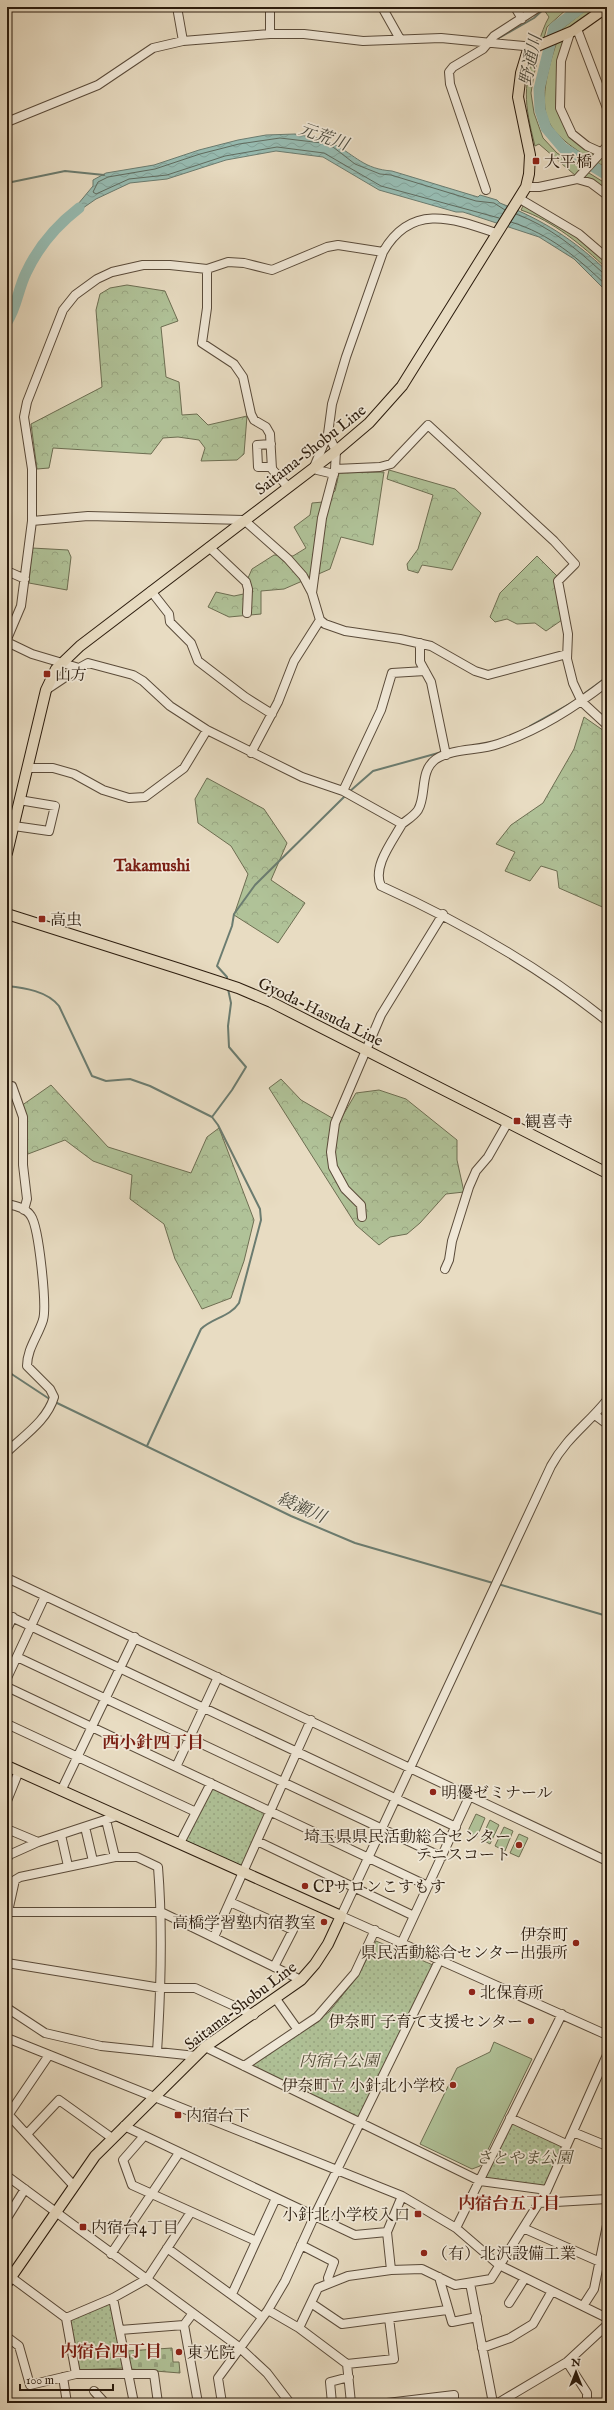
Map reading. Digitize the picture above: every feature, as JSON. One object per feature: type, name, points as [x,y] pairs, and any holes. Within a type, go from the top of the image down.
[{"type":"main road","points":[[533,49],[571,32],[607,7]]},
{"type":"main road","name":"Saitama-Shobu Line","points":[[7,853],[46,690],[62,662],[80,646],[287,486],[336,451],[369,423],[402,386],[526,187],[529,174],[530,155],[520,111],[518,89],[523,64],[533,49]]},
{"type":"main road","name":"Gyoda-Hasuda Line","points":[[7,914],[238,988],[365,1049],[607,1173]]},
{"type":"main road","points":[[7,1766],[341,1916]]},
{"type":"main road","name":"Saitama-Shobu Line","points":[[8,2278],[95,2156],[205,2047],[276,1999],[301,1980],[315,1964],[328,1944],[341,1916]]},
{"type":"street","points":[[177,7],[183,41]]},
{"type":"street","points":[[270,7],[270,34]]},
{"type":"street","points":[[382,7],[400,39]]},
{"type":"street","points":[[515,7],[522,19]]},
{"type":"street","points":[[486,190],[450,84],[449,72],[489,43],[494,36],[539,7]]},
{"type":"street","points":[[571,32],[607,108]]},
{"type":"street","points":[[526,187],[539,187],[577,178],[604,152],[587,146],[572,134],[560,108],[561,61],[571,32]]},
{"type":"street","points":[[7,122],[98,85],[153,48],[183,41],[270,34],[304,34],[363,41],[441,38],[524,46],[533,49]]},
{"type":"street","points":[[577,178],[591,183],[607,195]]},
{"type":"street","points":[[519,200],[544,212],[579,234],[607,258]]},
{"type":"street","points":[[497,232],[454,219],[421,219],[396,234],[382,252],[346,357],[332,404],[328,434],[314,467],[317,470],[334,471],[380,467],[391,464],[428,425],[554,541],[575,564],[558,581],[568,634],[567,654],[573,683],[582,702],[607,724]]},
{"type":"street","points":[[7,639],[21,606],[32,521],[32,469],[24,417],[27,402],[63,310],[76,295],[97,279],[112,272],[143,265],[170,265],[207,269],[228,262],[244,263],[272,270],[327,247],[338,245],[382,252]]},
{"type":"street","points":[[207,269],[207,308],[202,343],[234,364],[243,377],[251,414],[254,420],[266,427],[270,434],[272,467],[275,474],[287,486]]},
{"type":"street","points":[[312,593],[322,518],[334,471],[336,451],[328,434]]},
{"type":"street","points":[[271,444],[257,445],[258,467],[272,467]]},
{"type":"street","points":[[32,521],[88,516],[244,520],[288,559],[303,576],[312,593],[320,620],[325,624],[345,631],[431,646],[475,672],[488,675],[567,654]]},
{"type":"street","points":[[209,547],[246,582],[248,589],[247,613]]},
{"type":"street","points":[[7,571],[25,579]]},
{"type":"street","points":[[151,591],[169,614],[170,622],[192,642],[198,661],[245,697],[272,714]]},
{"type":"street","points":[[251,753],[272,714],[294,661],[320,620]]},
{"type":"street","points":[[7,642],[32,654],[79,668]]},
{"type":"street","points":[[420,643],[420,662],[431,682],[446,755]]},
{"type":"street","points":[[46,690],[88,663],[133,675],[143,681],[170,706],[206,730],[302,777],[343,791],[402,824]]},
{"type":"street","points":[[343,791],[381,710],[392,673],[425,671]]},
{"type":"street","points":[[607,682],[582,702],[527,732],[498,744],[446,755],[435,760],[427,769],[420,806],[416,813],[402,824],[378,869],[377,879],[381,886],[443,914],[553,980],[607,1021]]},
{"type":"street","points":[[27,768],[53,768],[74,774],[103,790],[129,798],[145,798],[184,768],[206,730]]},
{"type":"street","points":[[14,826],[49,831],[54,806],[19,800]]},
{"type":"street","points":[[362,1217],[361,1205],[344,1189],[333,1167],[331,1152],[335,1123],[365,1049],[382,1015],[443,914]]},
{"type":"street","points":[[7,1086],[12,1086],[24,1117],[23,1165],[27,1199],[24,1210]]},
{"type":"street","points":[[445,1269],[449,1260],[452,1241],[476,1171],[488,1157],[508,1122]]},
{"type":"street","points":[[7,1204],[24,1210],[31,1216],[35,1227],[44,1318],[27,1357],[27,1366],[50,1389],[54,1398],[45,1414],[30,1432],[7,1452]]},
{"type":"street","points":[[607,1400],[595,1415],[566,1441],[554,1461],[412,1768],[341,1916],[607,2035]]},
{"type":"street","points":[[595,1415],[607,1424]]},
{"type":"street","points":[[7,1578],[311,1720],[607,1861]]},
{"type":"street","points":[[7,1678],[45,1596]]},
{"type":"street","points":[[7,1629],[10,1616],[456,1827]]},
{"type":"street","points":[[61,1790],[135,1637]]},
{"type":"street","points":[[17,1656],[442,1857]]},
{"type":"street","points":[[176,1767],[218,1677]]},
{"type":"street","points":[[7,1687],[428,1886]]},
{"type":"street","points":[[214,1937],[311,1720]]},
{"type":"street","points":[[7,1724],[196,1812]]},
{"type":"street","points":[[7,1801],[19,1772]]},
{"type":"street","points":[[180,1843],[211,1783]]},
{"type":"street","points":[[402,1942],[470,1795]]},
{"type":"street","points":[[7,1858],[9,1855],[38,1842],[117,1816]]},
{"type":"street","points":[[106,1820],[115,1857]]},
{"type":"street","points":[[85,1827],[92,1861]]},
{"type":"street","points":[[7,1829],[38,1842]]},
{"type":"street","points":[[61,1835],[68,1866]]},
{"type":"street","points":[[257,1841],[414,1916]]},
{"type":"street","points":[[7,1876],[15,1880],[68,1866],[115,1857],[137,1857],[158,1867],[161,1912],[161,1988],[157,2052]]},
{"type":"street","points":[[7,1916],[15,1880]]},
{"type":"street","points":[[230,1902],[293,1930],[274,1967]]},
{"type":"street","points":[[7,1912],[161,1912],[301,1980]]},
{"type":"street","points":[[244,2066],[317,2016],[342,1990],[362,1960],[375,1930]]},
{"type":"street","points":[[222,2403],[218,2378],[239,2347],[268,2310],[285,2281],[314,2217],[440,1959]]},
{"type":"street","points":[[7,1963],[161,1988],[195,1988],[254,2014]]},
{"type":"street","points":[[276,1999],[298,2030]]},
{"type":"street","points":[[7,2008],[46,2033],[101,2046],[196,2056]]},
{"type":"street","points":[[456,2228],[562,2014]]},
{"type":"street","points":[[7,2038],[402,2196],[456,2228],[499,2264],[607,2318]]},
{"type":"street","points":[[205,2047],[480,2181],[547,2190]]},
{"type":"street","points":[[49,2055],[8,2113],[73,2185]]},
{"type":"street","points":[[299,2328],[318,2288],[348,2276],[391,2270],[422,2269],[455,2285],[491,2279],[499,2264],[547,2190],[566,2144],[573,2132],[607,2055]]},
{"type":"street","points":[[26,2134],[59,2100],[112,2138]]},
{"type":"street","points":[[510,2118],[566,2144]]},
{"type":"street","points":[[124,2126],[314,2217],[355,2235],[387,2232]]},
{"type":"street","points":[[573,2132],[607,2146]]},
{"type":"street","points":[[144,2136],[123,2160],[132,2185],[256,2241]]},
{"type":"street","points":[[111,2254],[153,2194],[179,2153]]},
{"type":"street","points":[[7,2176],[239,2347],[267,2373],[290,2403]]},
{"type":"street","points":[[7,2218],[25,2189]]},
{"type":"street","points":[[391,2270],[387,2232],[402,2196]]},
{"type":"street","points":[[232,2294],[276,2198]]},
{"type":"street","points":[[539,2203],[607,2198]]},
{"type":"street","points":[[66,2318],[113,2298],[147,2279],[191,2212]]},
{"type":"street","points":[[584,2306],[594,2289],[607,2225]]},
{"type":"street","points":[[523,2228],[600,2262]]},
{"type":"street","points":[[301,2245],[334,2262],[328,2278],[329,2283]]},
{"type":"street","points":[[167,2248],[232,2294],[262,2318]]},
{"type":"street","points":[[440,2277],[447,2310],[452,2322],[477,2317]]},
{"type":"street","points":[[8,2278],[66,2318],[76,2374]]},
{"type":"street","points":[[509,2304],[525,2278]]},
{"type":"street","points":[[470,2283],[493,2403]]},
{"type":"street","points":[[482,2348],[510,2338],[533,2324],[552,2291]]},
{"type":"street","points":[[113,2298],[134,2403]]},
{"type":"street","points":[[311,2303],[342,2324],[447,2310]]},
{"type":"street","points":[[268,2310],[299,2328],[347,2364],[394,2359],[389,2318]]},
{"type":"street","points":[[193,2313],[184,2325],[198,2403]]},
{"type":"street","points":[[120,2330],[184,2325]]},
{"type":"street","points":[[498,2403],[567,2362],[607,2325]]},
{"type":"street","points":[[7,2337],[19,2346],[30,2385],[76,2374],[154,2374],[158,2403]]},
{"type":"street","points":[[567,2362],[587,2393],[587,2403]]},
{"type":"street","points":[[347,2364],[351,2403]]},
{"type":"street","points":[[63,2377],[67,2403]]},
{"type":"street","points":[[332,2403],[330,2382],[349,2377]]},
{"type":"street","points":[[94,2391],[105,2403]]},
{"type":"street","points":[[387,2403],[454,2395],[454,2403]]},
{"type":"green space","points":[[548,7],[569,7],[547,27],[534,74],[531,93],[534,113],[543,138],[557,153],[605,183],[607,192],[576,176],[539,144],[535,146],[527,105],[527,83],[533,58],[544,26],[549,17],[544,10]]},
{"type":"green space","points":[[590,7],[603,7],[566,31],[557,67],[556,104],[572,137],[607,156],[607,168],[572,147],[564,140],[551,125],[545,108],[545,86],[553,52],[560,33],[563,28]]},
{"type":"green space","points":[[524,204],[584,239],[607,261],[607,269],[588,251],[556,227],[521,210]]},
{"type":"green space","points":[[127,285],[165,291],[178,321],[161,327],[166,377],[179,382],[182,415],[197,414],[208,425],[247,416],[244,454],[237,460],[201,461],[205,448],[199,440],[178,437],[163,438],[151,454],[53,448],[49,468],[37,469],[31,424],[102,387],[96,310],[100,294],[110,288]]},
{"type":"green space","points":[[389,470],[455,489],[481,513],[452,570],[422,565],[418,573],[408,570],[407,564],[418,549],[433,495],[387,479]]},
{"type":"green space","points":[[384,472],[373,545],[341,537],[330,569],[284,589],[261,591],[261,614],[229,617],[208,607],[216,592],[234,596],[253,592],[248,578],[252,569],[274,555],[293,556],[306,548],[294,527],[310,515],[312,503],[323,502],[335,491],[339,473]]},
{"type":"green space","points":[[32,548],[68,550],[71,557],[67,590],[29,583]]},
{"type":"green space","points":[[537,556],[558,577],[562,620],[546,631],[535,623],[517,624],[507,619],[495,622],[490,617],[500,593]]},
{"type":"green space","points":[[584,717],[607,733],[607,909],[559,888],[557,871],[541,866],[530,881],[505,871],[515,852],[496,844],[511,825],[543,803],[574,749]]},
{"type":"green space","points":[[207,778],[264,809],[287,843],[271,880],[305,903],[278,943],[234,915],[248,874],[231,846],[198,823],[195,799]]},
{"type":"green space","points":[[281,1079],[301,1100],[339,1122],[356,1093],[379,1090],[406,1099],[457,1140],[457,1160],[464,1192],[446,1194],[420,1223],[407,1234],[390,1237],[379,1245],[356,1225],[269,1088]]},
{"type":"green space","points":[[51,1085],[108,1147],[191,1173],[207,1137],[219,1128],[254,1220],[244,1261],[231,1298],[202,1309],[175,1259],[164,1224],[130,1199],[132,1175],[93,1161],[65,1140],[28,1154],[21,1106]]},
{"type":"green space","points":[[211,1783],[270,1811],[243,1872],[180,1843]]},
{"type":"green space","name":"埼玉県県民活動総合センター テニスコート","points":[[476,1814],[485,1818],[477,1837],[467,1833]]},
{"type":"green space","name":"埼玉県県民活動総合センター テニスコート","points":[[490,1820],[499,1825],[490,1844],[481,1839]]},
{"type":"green space","name":"埼玉県県民活動総合センター テニスコート","points":[[504,1827],[513,1831],[505,1851],[495,1846]]},
{"type":"green space","name":"埼玉県県民活動総合センター テニスコート","points":[[519,1834],[528,1838],[519,1857],[510,1853]]},
{"type":"green space","name":"内宿台公園","points":[[376,1941],[433,1965],[360,2118],[251,2067],[251,2064],[329,2012],[358,1976]]},
{"type":"green space","points":[[494,2042],[532,2059],[480,2166],[472,2169],[420,2144],[457,2068],[490,2052]]},
{"type":"green space","name":"さとやま公園","points":[[510,2118],[566,2144],[547,2190],[480,2181]]},
{"type":"green space","points":[[111,2301],[124,2368],[77,2370],[69,2320]]},
{"type":"green space","points":[[172,2348],[173,2362],[179,2362],[180,2373],[130,2369],[127,2351]]},
{"type":"water","points":[[295,134],[330,142],[374,168],[392,171],[478,197],[480,195],[497,200],[500,203],[530,216],[570,240],[607,271],[607,292],[574,259],[539,237],[463,212],[456,212],[379,190],[323,157],[276,151],[226,160],[167,179],[130,183],[96,199],[63,222],[93,186],[93,180],[106,173],[154,165],[199,150],[238,140],[266,135]]},
{"type":"waterway","points":[[499,38],[534,18],[546,7]]},
{"type":"waterway","name":"野通川","points":[[582,7],[554,28],[539,89],[540,110],[546,128],[563,148],[607,175]]},
{"type":"waterway","points":[[7,183],[65,171],[104,175]]},
{"type":"waterway","name":"元荒川","points":[[7,322],[13,310],[23,279],[36,254],[56,229],[79,208]]},
{"type":"waterway","points":[[585,693],[607,677]]},
{"type":"waterway","points":[[530,726],[573,702]]},
{"type":"waterway","points":[[349,792],[373,771],[442,752]]},
{"type":"waterway","points":[[227,981],[227,977],[217,966],[232,926],[234,914],[255,885],[346,795]]},
{"type":"waterway","points":[[7,986],[35,991],[48,997],[59,1006],[92,1076],[106,1081],[130,1079],[150,1086],[212,1117],[218,1125],[260,1209],[261,1220],[239,1303],[231,1311],[210,1322],[201,1329],[147,1446]]},
{"type":"waterway","points":[[212,1117],[232,1090],[246,1067],[229,1047],[228,1026],[231,1003],[228,989]]},
{"type":"waterway","name":"綾瀬川","points":[[7,1371],[51,1400]]},
{"type":"waterway","name":"綾瀬川","points":[[55,1402],[291,1516],[355,1543],[493,1583]]},
{"type":"waterway","name":"綾瀬川","points":[[498,1584],[607,1616]]},
{"type":"place","name":"大平橋","points":[[536,161]]},
{"type":"place","name":"山方","points":[[47,674]]},
{"type":"place","name":"高虫","points":[[42,919]]},
{"type":"place","name":"観喜寺","points":[[517,1121]]},
{"type":"place","name":"明優ゼミナール","points":[[433,1792]]},
{"type":"place","name":"埼玉県県民活動総合センター テニスコート","points":[[519,1845]]},
{"type":"place","name":"CPサロンこすもす","points":[[305,1886]]},
{"type":"place","name":"高橋学習塾内宿教室","points":[[324,1922]]},
{"type":"place","name":"伊奈町 県民活動総合センター出張所","points":[[576,1943]]},
{"type":"place","name":"北保育所","points":[[472,1992]]},
{"type":"place","name":"伊奈町 子育て支援センター","points":[[531,2021]]},
{"type":"place","name":"伊奈町立 小針北小学校","points":[[453,2085]]},
{"type":"place","name":"内宿台下","points":[[178,2115]]},
{"type":"place","name":"小針北小学校入口","points":[[418,2214]]},
{"type":"place","name":"内宿台4丁目","points":[[83,2227]]},
{"type":"place","name":"（有）北沢設備工業","points":[[424,2253]]},
{"type":"place","name":"東光院","points":[[179,2352]]},
{"type":"district","name":"Takamushi","points":[[152,865]]},
{"type":"district","name":"西小針四丁目","points":[[153,1742]]},
{"type":"district","name":"内宿台五丁目","points":[[509,2203]]},
{"type":"district","name":"内宿台四丁目","points":[[111,2351]]}]
